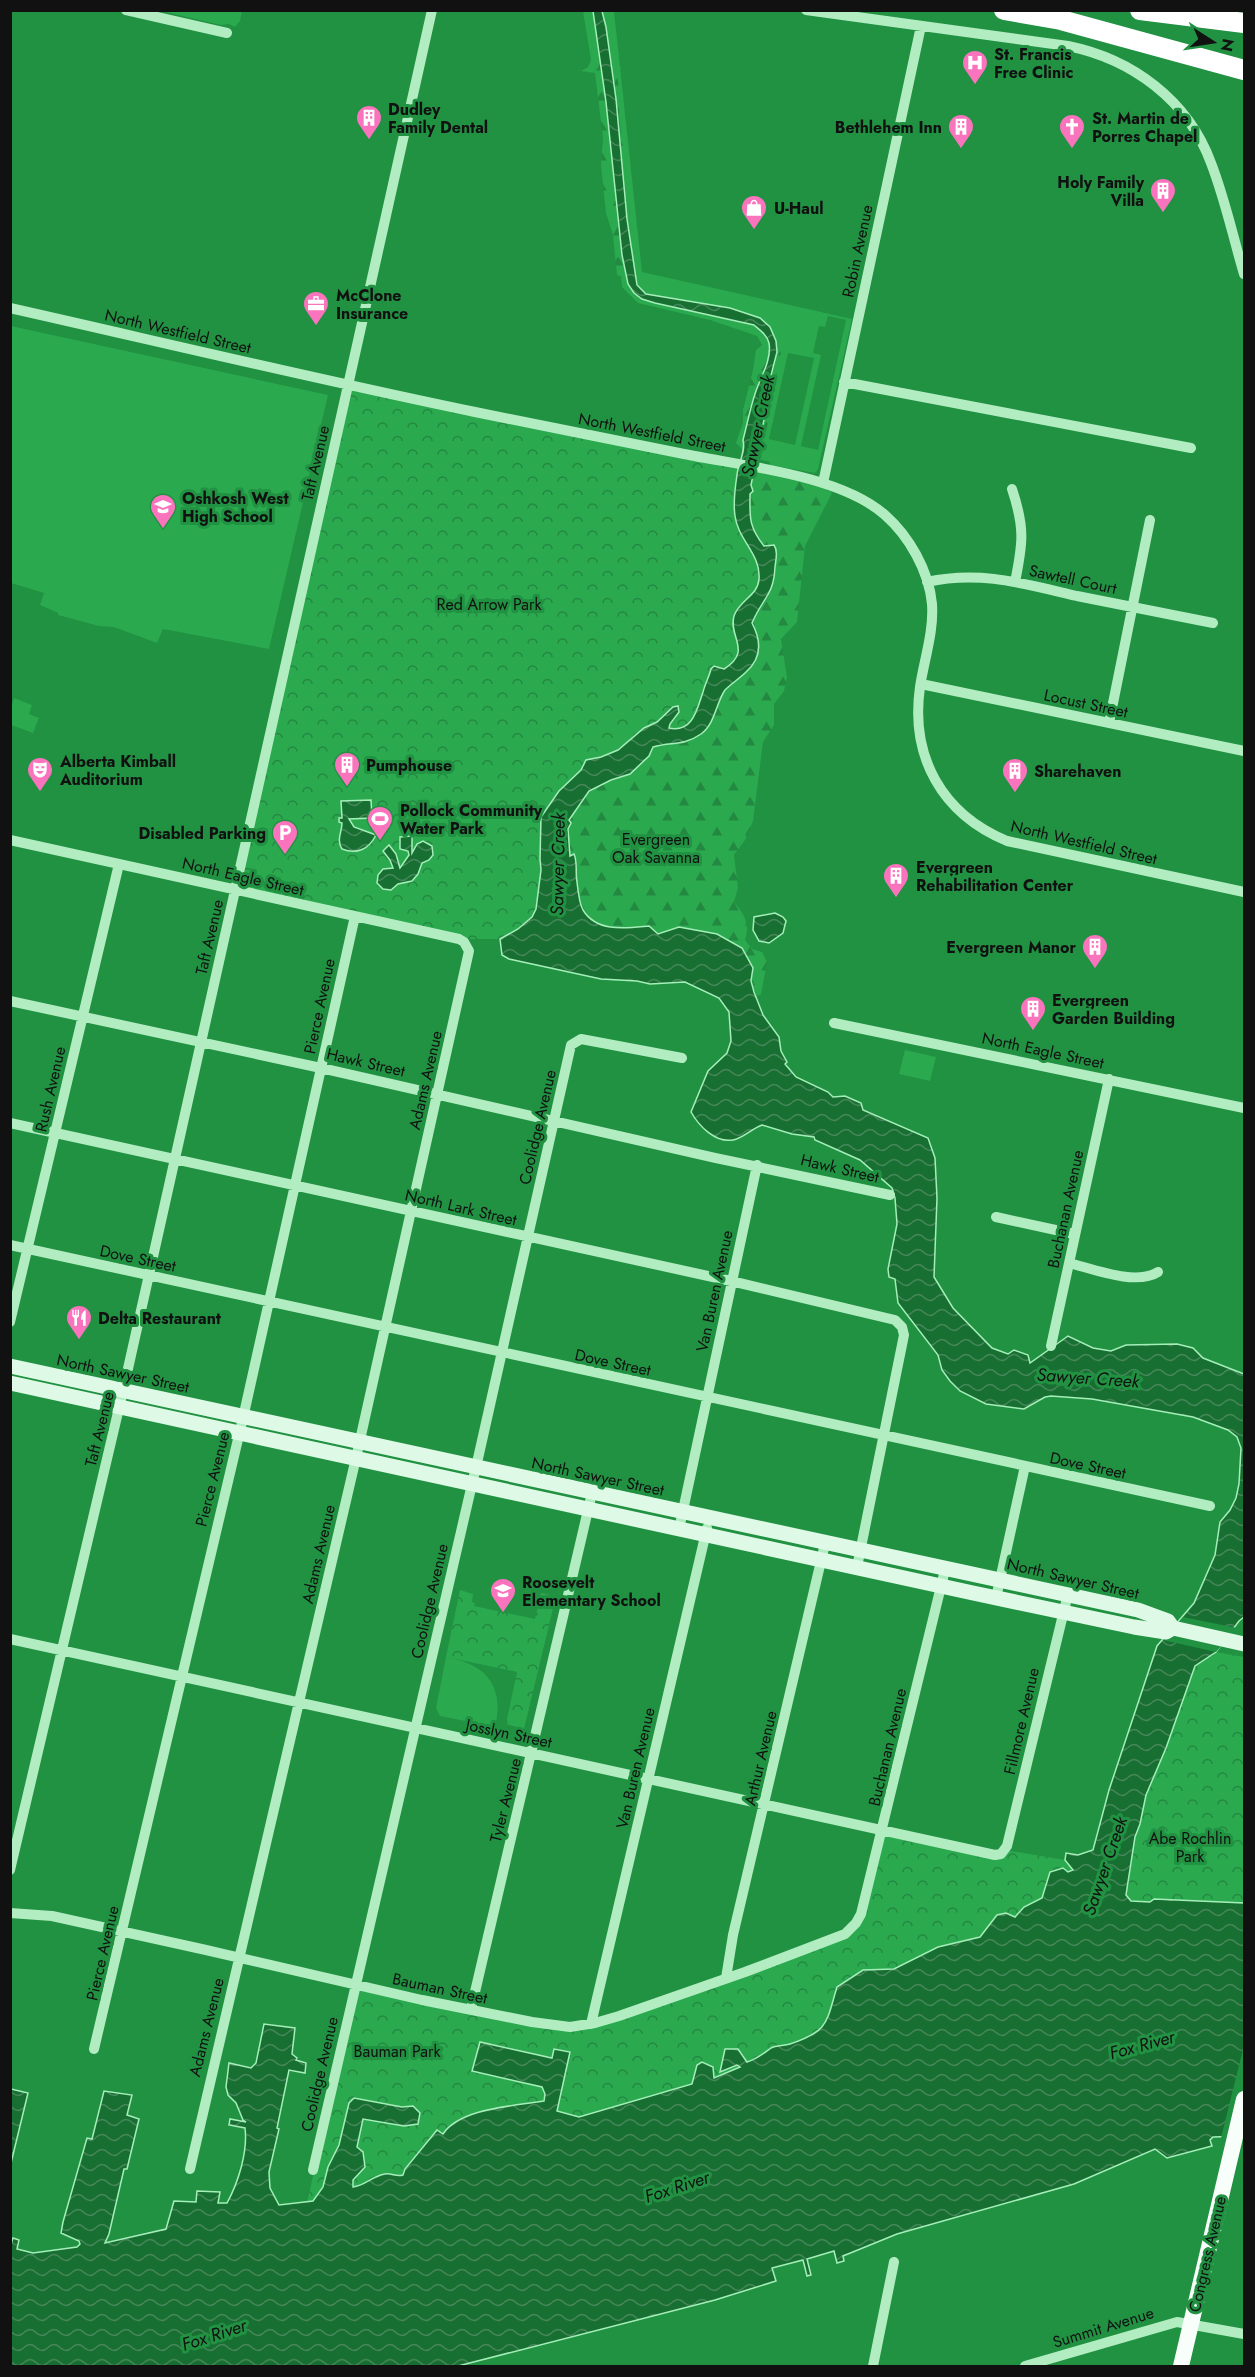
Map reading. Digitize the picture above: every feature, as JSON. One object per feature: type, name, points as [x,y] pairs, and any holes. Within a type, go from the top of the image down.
[{"type":"highway","points":[[1004,10],[1083,25],[1245,70]]},
{"type":"highway","points":[[1140,10],[1245,23]]},
{"type":"main road","name":"Congress Avenue","points":[[1181,2367],[1245,2099]]},
{"type":"street","points":[[126,10],[227,33]]},
{"type":"street","name":"Taft Avenue","points":[[10,1870],[123,1391],[432,10]]},
{"type":"street","points":[[806,10],[1081,49],[1128,67],[1152,82],[1180,110],[1204,148],[1211,163],[1245,274]]},
{"type":"street","name":"Robin Avenue","points":[[823,483],[921,26]]},
{"type":"street","name":"North Westfield Street","points":[[10,309],[470,411],[823,483],[861,498],[890,519],[909,542],[927,582],[932,604],[932,622],[921,684],[918,727],[926,761],[936,782],[950,801],[976,825],[996,837],[1025,846],[1245,892]]},
{"type":"street","points":[[844,382],[1191,448]]},
{"type":"street","points":[[1012,489],[1021,516],[1023,531],[1015,582]]},
{"type":"street","points":[[1109,723],[1150,520]]},
{"type":"street","name":"Sawtell Court","points":[[927,582],[952,576],[1015,582],[1213,623]]},
{"type":"street","name":"Locust Street","points":[[921,684],[1245,751]]},
{"type":"street","name":"North Eagle Street","points":[[10,840],[459,939],[466,945]]},
{"type":"street","name":"Rush Avenue","points":[[10,1322],[119,864]]},
{"type":"street","name":"Pierce Avenue","points":[[94,2049],[243,1418],[355,916]]},
{"type":"street","name":"Adams Avenue","points":[[190,2169],[358,1450],[469,956],[466,945]]},
{"type":"street","name":"Hawk Street","points":[[10,1001],[890,1195]]},
{"type":"street","name":"North Eagle Street","points":[[834,1023],[1245,1108]]},
{"type":"street","name":"Coolidge Avenue","points":[[313,2170],[476,1468],[571,1045],[581,1039],[682,1058]]},
{"type":"street","name":"Buchanan Avenue","points":[[1051,1346],[1109,1079]]},
{"type":"street","name":"North Lark Street","points":[[10,1124],[411,1210],[896,1320],[902,1327],[904,1335],[885,1436]]},
{"type":"street","name":"Van Buren Avenue","points":[[679,1529],[757,1166]]},
{"type":"street","points":[[996,1217],[1074,1234]]},
{"type":"street","name":"Dove Street","points":[[10,1245],[502,1354],[1210,1506]]},
{"type":"street","points":[[1069,1263],[1131,1278],[1150,1277],[1158,1272]]},
{"type":"street","name":"North Sawyer Street","points":[[10,1366],[243,1418],[472,1484],[996,1598],[1166,1632],[1173,1628]]},
{"type":"street","name":"North Sawyer Street","points":[[10,1383],[239,1433],[476,1468],[1138,1610],[1168,1622],[1173,1628],[1245,1644]]},
{"type":"street","points":[[857,1568],[885,1436]]},
{"type":"street","points":[[996,1598],[1025,1466]]},
{"type":"street","name":"Tyler Avenue","points":[[471,2009],[592,1493]]},
{"type":"street","name":"Van Buren Avenue","points":[[591,2024],[709,1519]]},
{"type":"street","name":"Arthur Avenue","points":[[726,1978],[733,1935],[825,1544]]},
{"type":"street","name":"Buchanan Avenue","points":[[852,1928],[861,1914],[945,1570]]},
{"type":"street","name":"Fillmore Avenue","points":[[1001,1854],[1007,1846],[1068,1594]]},
{"type":"street","name":"Josslyn Street","points":[[10,1639],[764,1806],[995,1855],[1001,1854]]},
{"type":"street","name":"Bauman Street","points":[[10,1913],[52,1917],[123,1931],[355,1986],[570,2027],[619,2016],[815,1946],[844,1934],[852,1928]]},
{"type":"street","points":[[873,2367],[894,2262]]},
{"type":"street","name":"Summit Avenue","points":[[1025,2367],[1177,2322],[1245,2334]]},
{"type":"green space","points":[[161,11],[242,11],[240,21],[235,27]]},
{"type":"green space","points":[[583,11],[614,11],[642,272],[852,319],[818,469],[815,473],[770,465],[770,462],[749,457],[762,449],[777,373],[768,345],[762,345],[757,336],[710,320],[638,303],[622,287],[621,276],[626,277],[629,261],[630,229],[629,197],[619,114],[620,93],[596,62],[595,73],[581,71],[588,67],[591,60]],"holes":[[[828,316],[846,320],[818,450],[801,446],[821,355],[813,353],[819,326],[825,327]],[[788,353],[814,358],[795,445],[769,439]]]},
{"type":"green space","points":[[601,55],[611,58],[621,68],[617,77],[620,93],[618,123],[623,142],[629,196],[632,269],[626,278],[617,275],[613,235],[606,213],[601,165],[603,138],[595,73],[596,62]]},
{"type":"green space","points":[[11,326],[328,395],[269,649],[163,629],[157,643],[114,627],[99,626],[58,615],[40,605],[44,593],[11,583]]},
{"type":"green space","points":[[768,344],[781,352],[767,425],[762,449],[756,453],[746,453],[736,443],[743,423],[743,410],[756,350]]},
{"type":"green space","name":"Red Arrow Park","points":[[349,384],[747,466],[743,489],[759,579],[757,588],[733,619],[738,646],[735,660],[723,668],[711,669],[695,716],[688,724],[675,729],[669,726],[677,717],[659,721],[615,752],[586,760],[581,770],[559,791],[541,820],[541,870],[536,909],[532,917],[518,929],[500,939],[459,939],[235,889]]},
{"type":"green space","name":"Evergreen Oak Savanna","points":[[747,466],[823,483],[832,493],[805,546],[797,622],[781,639],[787,677],[784,691],[774,704],[774,725],[763,742],[753,821],[745,840],[734,855],[738,888],[734,902],[745,920],[747,929],[745,940],[752,949],[762,952],[767,962],[761,994],[757,996],[751,981],[753,974],[717,934],[679,927],[658,934],[649,926],[621,929],[597,923],[583,906],[579,895],[577,860],[570,856],[568,829],[571,823],[569,820],[583,797],[595,787],[630,774],[653,747],[662,744],[682,744],[703,733],[725,691],[758,645],[752,623],[768,597],[776,572],[776,550],[764,546],[760,550],[744,531]]},
{"type":"green space","points":[[14,698],[32,705],[29,714],[39,718],[33,733],[11,725],[11,708]]},
{"type":"green space","points":[[905,1050],[936,1057],[930,1081],[899,1074]]},
{"type":"green space","points":[[460,1590],[473,1594],[474,1606],[535,1619],[541,1593],[556,1596],[524,1729],[506,1724],[517,1672],[446,1657]]},
{"type":"green space","name":"Abe Rochlin Park","points":[[1216,1652],[1244,1657],[1244,1903],[1155,1899],[1150,1902],[1131,1901],[1126,1895],[1132,1849],[1146,1795],[1166,1748],[1195,1666]]},
{"type":"green space","points":[[446,1657],[472,1665],[489,1679],[497,1700],[495,1727],[440,1716],[436,1708]]},
{"type":"green space","name":"Bauman Park","points":[[882,1831],[995,1855],[1005,1850],[1065,1860],[1073,1869],[1068,1872],[1063,1868],[1042,1898],[1024,1907],[1015,1917],[997,1915],[980,1937],[938,1947],[894,1969],[863,1970],[837,1987],[828,2017],[819,2030],[787,2045],[773,2048],[747,2062],[742,2052],[721,2072],[737,2065],[740,2067],[714,2078],[697,2065],[692,2084],[579,2117],[557,2111],[569,2052],[552,2058],[480,2042],[473,2071],[542,2087],[546,2094],[544,2101],[476,2113],[443,2134],[437,2130],[405,2169],[403,2175],[371,2177],[360,2186],[353,2187],[357,2147],[363,2119],[404,2126],[411,2124],[411,2107],[402,2108],[354,2098],[334,2157],[328,2167],[323,2187],[313,2201],[307,2203],[355,1986],[532,2022],[595,2023],[852,1928]]},
{"type":"water","points":[[593,11],[602,11],[606,27],[616,99],[627,219],[637,285],[646,294],[730,308],[760,318],[770,327],[776,341],[777,352],[769,383],[769,394],[751,485],[753,491],[750,494],[750,509],[755,533],[764,546],[774,545],[776,555],[772,584],[752,623],[758,642],[755,661],[725,690],[706,730],[688,741],[653,747],[649,756],[630,774],[589,791],[569,820],[571,823],[568,829],[570,856],[574,854],[575,857],[581,904],[589,917],[604,926],[622,928],[649,926],[658,934],[679,927],[717,934],[742,948],[753,968],[751,981],[763,1015],[779,1037],[781,1051],[787,1062],[785,1064],[796,1077],[828,1092],[833,1097],[845,1096],[861,1103],[863,1110],[928,1138],[935,1158],[937,1198],[934,1277],[953,1308],[992,1348],[1008,1354],[1014,1350],[1028,1355],[1030,1363],[1068,1336],[1093,1348],[1111,1351],[1126,1345],[1177,1344],[1193,1348],[1203,1358],[1244,1374],[1244,1617],[1216,1652],[1195,1666],[1166,1748],[1146,1795],[1135,1837],[1126,1895],[1131,1901],[1150,1902],[1154,1899],[1244,1903],[1244,2136],[1213,2137],[1210,2140],[1212,2146],[1167,2158],[1155,2149],[1074,2184],[897,2234],[843,2256],[844,2261],[837,2263],[834,2251],[807,2259],[811,2275],[807,2276],[803,2260],[772,2268],[776,2281],[715,2300],[458,2366],[11,2366],[10,2247],[13,2238],[19,2240],[17,2249],[33,2253],[77,2247],[80,2244],[79,2241],[61,2233],[87,2138],[92,2139],[104,2091],[132,2095],[127,2115],[139,2119],[105,2243],[166,2229],[174,2201],[196,2202],[197,2191],[220,2192],[218,2203],[227,2203],[241,2167],[246,2137],[245,2128],[229,2125],[230,2119],[246,2122],[236,2103],[228,2095],[226,2087],[229,2063],[251,2068],[256,2063],[264,2024],[295,2028],[292,2054],[297,2058],[296,2060],[306,2063],[305,2073],[289,2070],[269,2172],[270,2188],[279,2205],[313,2201],[323,2187],[328,2167],[339,2145],[349,2103],[354,2098],[402,2107],[413,2106],[420,2113],[418,2124],[404,2126],[363,2119],[357,2147],[363,2152],[365,2167],[353,2180],[353,2187],[380,2175],[403,2175],[405,2169],[437,2130],[443,2134],[451,2125],[475,2113],[544,2101],[545,2094],[542,2087],[472,2071],[480,2042],[552,2058],[554,2049],[570,2052],[557,2111],[579,2117],[692,2084],[697,2065],[702,2062],[713,2067],[714,2078],[740,2067],[737,2065],[720,2072],[725,2049],[738,2049],[747,2062],[773,2047],[788,2045],[812,2035],[819,2030],[828,2017],[837,1987],[863,1970],[894,1969],[938,1947],[980,1937],[997,1915],[1006,1913],[1015,1917],[1024,1907],[1042,1898],[1050,1872],[1063,1868],[1068,1872],[1073,1870],[1065,1860],[1066,1853],[1078,1855],[1093,1850],[1109,1790],[1157,1646],[1194,1603],[1215,1555],[1220,1522],[1236,1498],[1241,1448],[1237,1437],[1228,1430],[1193,1417],[1092,1399],[1051,1396],[1024,1409],[986,1404],[960,1391],[942,1370],[938,1355],[898,1303],[895,1279],[889,1277],[888,1269],[897,1224],[892,1188],[860,1160],[815,1140],[814,1137],[792,1134],[762,1125],[740,1138],[720,1139],[698,1123],[691,1112],[708,1071],[727,1053],[731,1041],[729,1012],[719,998],[685,982],[650,984],[601,979],[509,959],[502,955],[500,939],[518,929],[532,917],[536,909],[541,870],[541,817],[559,791],[581,770],[586,760],[618,750],[644,728],[657,722],[673,707],[678,706],[679,712],[669,728],[677,729],[689,723],[696,712],[711,669],[714,666],[724,669],[737,656],[738,644],[733,624],[734,616],[755,590],[759,579],[757,562],[737,525],[734,501],[743,440],[753,400],[767,362],[769,343],[765,335],[754,325],[642,299],[628,284],[622,255],[606,102]]},
{"type":"water","points":[[371,800],[372,818],[349,819],[354,827],[376,835],[366,847],[358,851],[342,849],[339,839],[342,823],[339,822],[339,818],[342,818],[341,801]]},
{"type":"water","points":[[412,836],[412,853],[417,844],[423,841],[432,846],[433,855],[422,863],[418,874],[412,881],[398,884],[391,890],[383,889],[377,883],[378,875],[383,869],[393,868],[383,851],[389,845],[396,854],[400,868],[409,855],[408,851],[400,849],[400,837]]},
{"type":"water","points":[[775,913],[786,921],[783,933],[769,943],[759,941],[753,930],[754,917]]},
{"type":"water","points":[[10,2089],[28,2093],[11,2163]]},
{"type":"pier","points":[[1183,1617],[1237,1628],[1216,1652],[1163,1640]]},
{"type":"pier","points":[[1244,2045],[1244,2139],[1221,2138]]},
{"type":"place","name":"St. Francis Free Clinic","points":[[975,86]]},
{"type":"place","name":"Dudley Family Dental","points":[[369,141]]},
{"type":"place","name":"Bethlehem Inn","points":[[961,150]]},
{"type":"place","name":"St. Martin de Porres Chapel","points":[[1072,150]]},
{"type":"place","name":"Holy Family Villa","points":[[1163,214]]},
{"type":"place","name":"U-Haul","points":[[754,231]]},
{"type":"place","name":"McClone Insurance","points":[[316,327]]},
{"type":"place","name":"Oshkosh West High School","points":[[163,530]]},
{"type":"place","name":"Pumphouse","points":[[347,788]]},
{"type":"place","name":"Alberta Kimball Auditorium","points":[[40,793]]},
{"type":"place","name":"Sharehaven","points":[[1015,794]]},
{"type":"place","name":"Pollock Community Water Park","points":[[380,842]]},
{"type":"place","name":"Disabled Parking","points":[[285,856]]},
{"type":"place","name":"Evergreen Rehabilitation Center","points":[[896,899]]},
{"type":"place","name":"Evergreen Manor","points":[[1095,970]]},
{"type":"place","name":"Evergreen Garden Building","points":[[1033,1032]]},
{"type":"place","name":"Delta Restaurant","points":[[79,1341]]},
{"type":"place","name":"Roosevelt Elementary School","points":[[503,1614]]},
{"type":"water label","name":"Sawyer Creek","points":[[758,426]]},
{"type":"water label","name":"Sawyer Creek","points":[[558,864]]},
{"type":"water label","name":"Sawyer Creek","points":[[1088,1378]]},
{"type":"water label","name":"Sawyer Creek","points":[[1105,1866]]},
{"type":"water label","name":"Fox River","points":[[1142,2045]]},
{"type":"water label","name":"Fox River","points":[[677,2187]]},
{"type":"water label","name":"Fox River","points":[[214,2335]]}]
